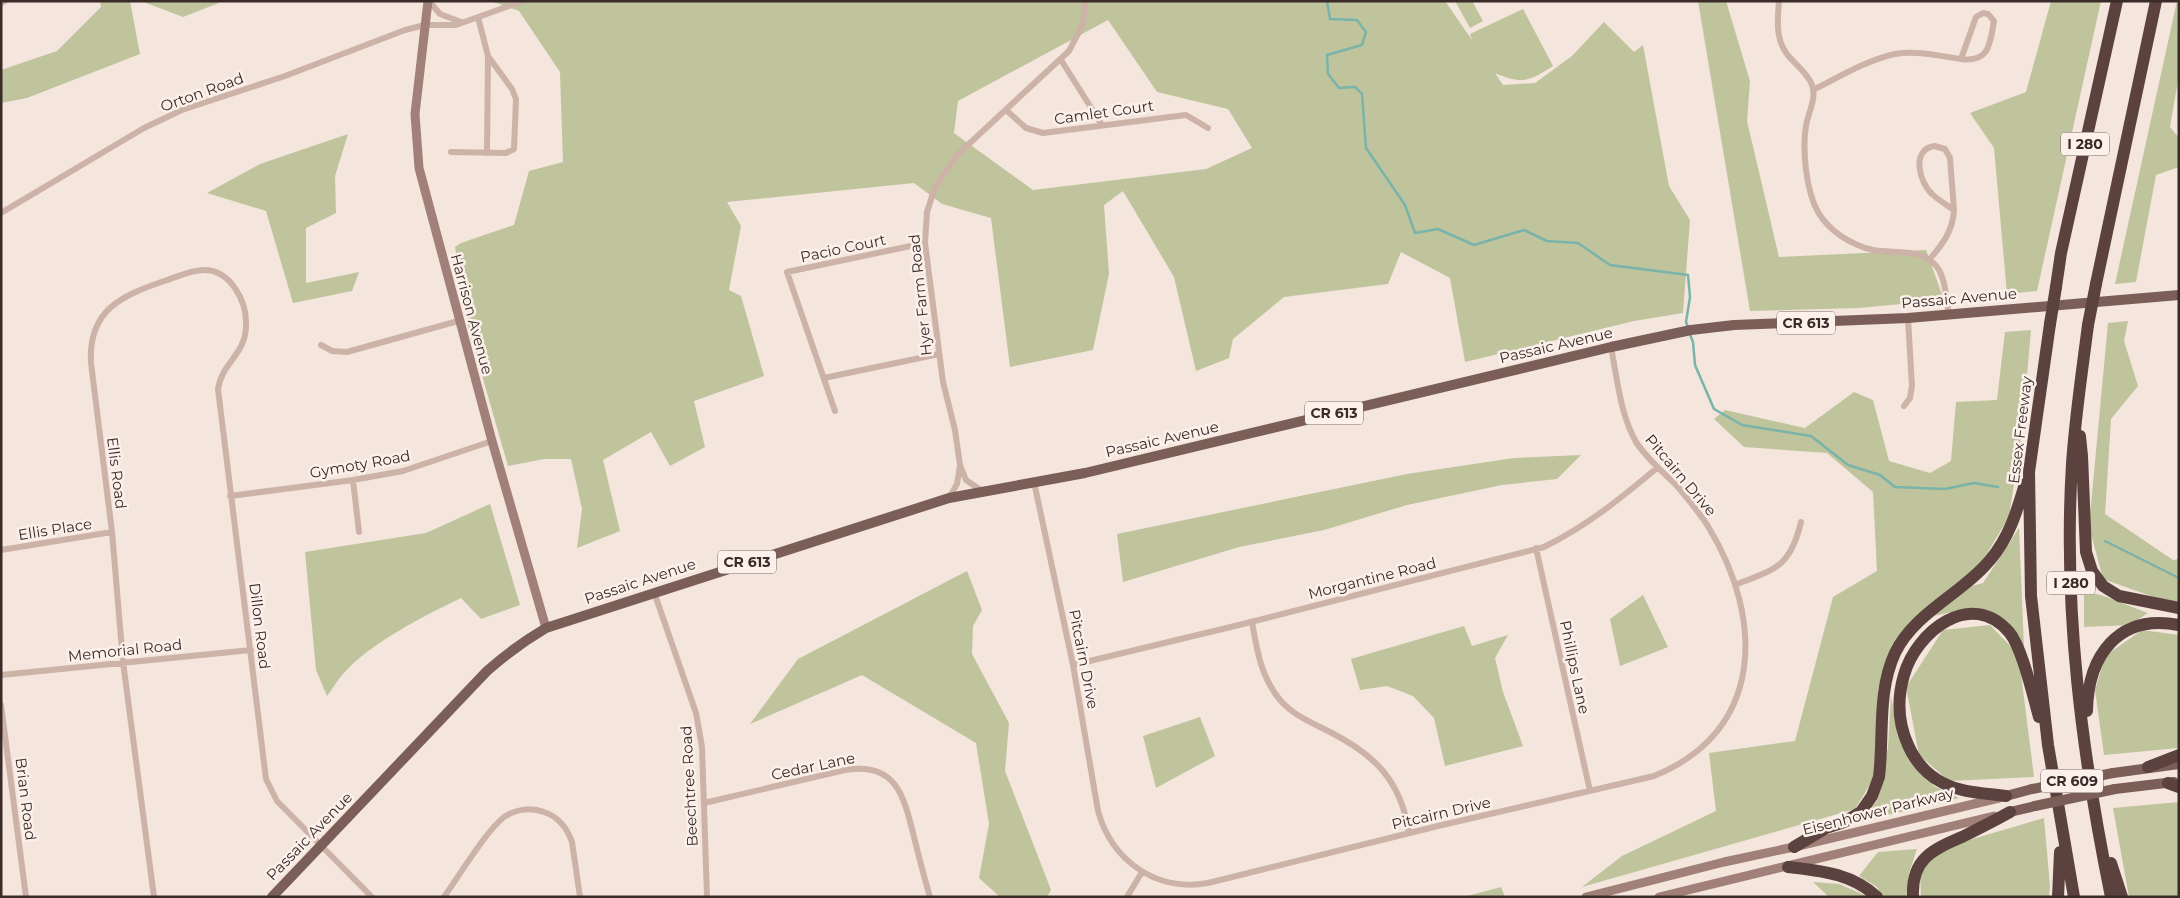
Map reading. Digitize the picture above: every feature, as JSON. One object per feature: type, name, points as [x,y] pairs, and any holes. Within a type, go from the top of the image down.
[{"type":"highway","name":"Essex Freeway","points":[[2074,897],[2048,746],[2031,596],[2029,472],[2061,253],[2117,1]]},
{"type":"highway","name":"I 280","points":[[2111,897],[2093,807],[2078,690],[2072,624],[2070,558],[2072,464],[2076,414],[2088,325],[2156,4]]},
{"type":"highway","points":[[2076,414],[2082,456],[2086,552],[2092,571],[2103,586],[2118,596],[2179,608]]},
{"type":"highway","points":[[1794,847],[1826,828],[1853,817],[1868,804],[1879,777],[1883,697],[1888,673],[1896,652],[1916,624],[1981,570],[1997,551],[2016,514],[2029,472]]},
{"type":"highway","points":[[2006,796],[1966,791],[1943,783],[1925,770],[1910,749],[1902,730],[1900,695],[1908,664],[1925,638],[1949,619],[1966,614],[1985,616],[2004,627],[2011,634],[2019,651],[2048,746]]},
{"type":"highway","points":[[2086,751],[2088,694],[2093,670],[2103,651],[2118,636],[2137,627],[2157,623],[2179,625]]},
{"type":"highway","points":[[2148,767],[2179,755]]},
{"type":"highway","points":[[2093,807],[2122,897]]},
{"type":"highway","points":[[1913,897],[1915,873],[1923,860],[1933,850],[2010,812]]},
{"type":"highway","points":[[2058,897],[2060,822]]},
{"type":"highway","points":[[1788,867],[1841,875],[1865,886],[1877,897]]},
{"type":"main road","name":"Passaic Avenue","points":[[272,897],[487,672],[518,645],[546,628],[949,498],[1093,471],[1611,347],[1687,331],[1734,325],[1908,318],[2179,296]]},
{"type":"main road","name":"Eisenhower Parkway","points":[[2006,796],[2113,773],[2179,764]]},
{"type":"main road","name":"CR 609","points":[[2010,812],[2115,789],[2175,784]]},
{"type":"street","points":[[1,3],[6,1]]},
{"type":"street","points":[[428,1],[440,14],[462,22]]},
{"type":"street","name":"Harrison Avenue","points":[[428,1],[415,114],[419,168],[458,321],[546,628]]},
{"type":"street","points":[[425,26],[452,25],[522,1]]},
{"type":"street","name":"Hyer Farm Road","points":[[984,492],[966,480],[960,465],[955,430],[943,382],[925,243],[927,212],[940,177],[957,155],[1061,60],[1074,45],[1085,16],[1085,1]]},
{"type":"street","points":[[1779,1],[1777,30],[1788,56],[1807,76],[1814,94],[1804,142],[1811,191],[1816,210],[1826,224],[1853,243],[1871,250],[1912,252],[1929,260],[1937,267],[1942,276],[1949,314]]},
{"type":"street","points":[[1813,90],[1845,74],[1895,54],[1914,53],[1961,59],[1975,59],[1989,48],[1994,21],[1988,14],[1983,13],[1976,17],[1961,59]]},
{"type":"street","points":[[478,17],[488,56],[487,153]]},
{"type":"street","name":"Orton Road","points":[[1,213],[144,128],[182,110],[285,76],[405,30],[425,26]]},
{"type":"street","points":[[451,152],[506,153],[514,149],[516,99],[512,89],[488,56]]},
{"type":"street","points":[[1061,60],[1102,125]]},
{"type":"street","name":"Camlet Court","points":[[1006,110],[1018,123],[1036,132],[1043,133],[1186,115],[1208,128]]},
{"type":"street","points":[[1929,260],[1942,245],[1951,229],[1954,210],[1950,158],[1948,153],[1941,147],[1929,147],[1924,150],[1919,159],[1926,187],[1932,194],[1954,210]]},
{"type":"street","name":"Pacio Court","points":[[835,411],[787,272],[925,243]]},
{"type":"street","name":"Ellis Road","points":[[154,897],[123,662],[112,532],[90,356],[94,334],[104,314],[114,303],[132,292],[202,270],[209,270],[222,275],[232,284],[241,299],[246,323],[241,348],[235,359],[222,373],[218,389]]},
{"type":"street","points":[[1904,406],[1910,398],[1912,386],[1908,318]]},
{"type":"street","points":[[321,345],[332,351],[347,352],[458,321]]},
{"type":"street","name":"Pitcairn Drive","points":[[1034,482],[1073,666],[1101,821],[1114,847],[1127,861],[1142,872],[1170,883],[1199,884],[1640,780],[1668,771],[1698,750],[1722,724],[1739,691],[1746,655],[1746,626],[1735,585],[1722,551],[1709,528],[1682,492],[1657,468],[1636,441],[1628,424],[1611,347]]},
{"type":"street","points":[[824,378],[939,354]]},
{"type":"street","name":"Dillon Road","points":[[218,389],[268,786],[277,801],[372,897]]},
{"type":"street","name":"Gymoty Road","points":[[230,496],[403,472],[492,441]]},
{"type":"street","name":"Hyer Farm Road","points":[[949,498],[957,484],[960,465]]},
{"type":"street","name":"Morgantine Road","points":[[1073,666],[1252,622],[1536,548],[1564,537],[1588,522],[1613,505],[1657,468]]},
{"type":"street","points":[[354,480],[359,532]]},
{"type":"street","points":[[1735,585],[1778,567],[1793,548],[1801,522]]},
{"type":"street","name":"Ellis Place","points":[[1,550],[112,532]]},
{"type":"street","name":"Phillips Lane","points":[[1536,548],[1590,791]]},
{"type":"street","name":"Beechtree Road","points":[[654,592],[696,712],[702,747],[707,897]]},
{"type":"street","points":[[1252,622],[1259,663],[1274,692],[1297,716],[1353,744],[1381,767],[1400,798],[1409,833]]},
{"type":"street","name":"Memorial Road","points":[[1,675],[251,650]]},
{"type":"street","name":"Brian Road","points":[[1,704],[26,897]]},
{"type":"street","name":"Cedar Lane","points":[[704,803],[845,770],[862,767],[875,770],[894,782],[905,802],[930,897]]},
{"type":"street","name":"Eisenhower Parkway","points":[[1586,897],[1724,862],[2006,796]]},
{"type":"street","points":[[444,897],[499,822],[514,812],[532,809],[541,810],[557,819],[569,833],[580,897]]},
{"type":"street","points":[[1659,897],[2010,812]]},
{"type":"street","points":[[1127,897],[1142,872]]},
{"type":"green space","points":[[100,1],[130,1],[140,54],[27,98],[1,103],[1,70],[57,51],[101,7]]},
{"type":"green space","points":[[141,1],[218,1],[219,3],[183,17]]},
{"type":"green space","points":[[491,1],[1445,1],[1472,40],[1470,34],[1523,9],[1553,66],[1525,80],[1512,79],[1495,73],[1503,85],[1535,83],[1572,56],[1604,22],[1634,52],[1643,45],[1669,186],[1690,220],[1683,313],[1634,321],[1465,362],[1450,278],[1401,252],[1388,284],[1284,297],[1233,339],[1229,358],[1196,371],[1174,277],[1123,191],[1104,205],[1109,274],[1093,350],[1010,367],[991,218],[942,204],[914,183],[727,202],[741,226],[729,290],[741,296],[764,376],[694,401],[705,447],[670,466],[651,432],[603,460],[620,531],[577,548],[582,509],[571,459],[544,459],[508,466],[469,330],[455,247],[461,243],[514,225],[529,171],[563,162],[560,72],[519,11]],"holes":[[[1108,20],[1157,92],[1228,109],[1252,148],[1206,169],[1033,190],[954,133],[958,101]]]},
{"type":"green space","points":[[1455,1],[1472,1],[1483,21],[1470,28]]},
{"type":"green space","points":[[1698,1],[1726,1],[1750,81],[1747,121],[1779,257],[1926,250],[1944,300],[1859,308],[1750,311]]},
{"type":"green space","points":[[2051,1],[2101,1],[2037,291],[2007,294],[1994,148],[1970,113],[2026,92]]},
{"type":"green space","points":[[2177,1],[2179,75],[2170,127],[2179,138],[2179,167],[2156,175],[2136,282],[2115,284]]},
{"type":"green space","points":[[348,134],[335,176],[336,213],[306,228],[306,283],[359,272],[352,291],[293,303],[266,211],[207,193],[260,164]]},
{"type":"green space","points":[[2128,321],[2124,341],[2138,386],[2111,419],[2105,514],[2173,560],[2179,559],[2179,606],[2103,579],[2089,526],[2108,323]]},
{"type":"green space","points":[[2031,330],[2022,431],[2009,517],[1981,563],[1895,643],[1878,690],[1874,778],[1855,809],[1582,887],[1622,856],[1716,811],[1709,753],[1795,741],[1833,597],[1877,571],[1873,492],[1827,453],[1744,447],[1714,419],[1725,410],[1805,428],[1854,392],[1873,400],[1889,461],[1930,473],[1951,461],[1956,402],[1997,400],[2005,332]]},
{"type":"green space","points":[[1581,455],[1557,479],[1502,485],[1407,505],[1324,530],[1239,547],[1123,582],[1117,534],[1407,474],[1514,458]]},
{"type":"green space","points":[[490,504],[520,605],[481,619],[461,598],[382,641],[343,674],[327,696],[316,670],[305,552],[426,533]]},
{"type":"green space","points":[[2019,528],[2024,648],[2013,630],[1958,611],[1933,616],[1972,586],[1983,583]]},
{"type":"green space","points":[[967,571],[982,610],[973,626],[972,654],[1009,723],[1005,771],[1051,890],[1047,897],[1000,897],[979,878],[989,824],[976,743],[862,675],[750,724],[798,659]]},
{"type":"green space","points":[[2084,592],[2101,595],[2148,613],[2130,625],[2084,627]]},
{"type":"green space","points":[[1643,595],[1668,647],[1620,666],[1610,619]]},
{"type":"green space","points":[[1990,625],[2016,652],[2020,666],[2034,777],[1949,781],[1919,755],[1906,687],[1943,630]]},
{"type":"green space","points":[[1464,626],[1472,646],[1508,635],[1495,658],[1503,692],[1523,746],[1445,766],[1434,718],[1413,696],[1387,686],[1360,690],[1351,659]]},
{"type":"green space","points":[[2142,630],[2179,635],[2179,748],[2104,755],[2095,690],[2105,656]]},
{"type":"green space","points":[[1891,696],[1898,737],[1910,759],[1934,786],[1959,798],[1859,823],[1877,801],[1888,747]]},
{"type":"green space","points":[[1200,717],[1215,756],[1156,788],[1143,736]]},
{"type":"green space","points":[[2179,802],[2179,897],[2129,897],[2113,808]]},
{"type":"green space","points":[[2044,818],[2050,886],[2049,897],[1921,897],[1920,872],[1942,848]]},
{"type":"green space","points":[[1917,849],[1909,873],[1906,897],[1883,897],[1877,887],[1859,876],[1878,852]]},
{"type":"green space","points":[[1813,882],[1839,884],[1869,897],[1829,897]]},
{"type":"green space","points":[[1501,887],[1505,897],[1464,897]]},
{"type":"waterway","points":[[1327,1],[1330,19],[1357,20],[1366,32],[1362,45],[1327,55],[1328,74],[1339,88],[1355,87],[1362,94],[1366,148],[1405,205],[1415,233],[1438,229],[1474,245],[1524,230],[1547,241],[1578,243],[1610,265],[1688,275],[1690,297],[1686,322],[1688,327]]},
{"type":"waterway","points":[[1689,332],[1693,342],[1695,365],[1714,409],[1742,425],[1811,436],[1848,465],[1880,475],[1895,487],[1945,489],[1974,483],[1998,487]]},
{"type":"waterway","points":[[2105,541],[2179,578]]}]
